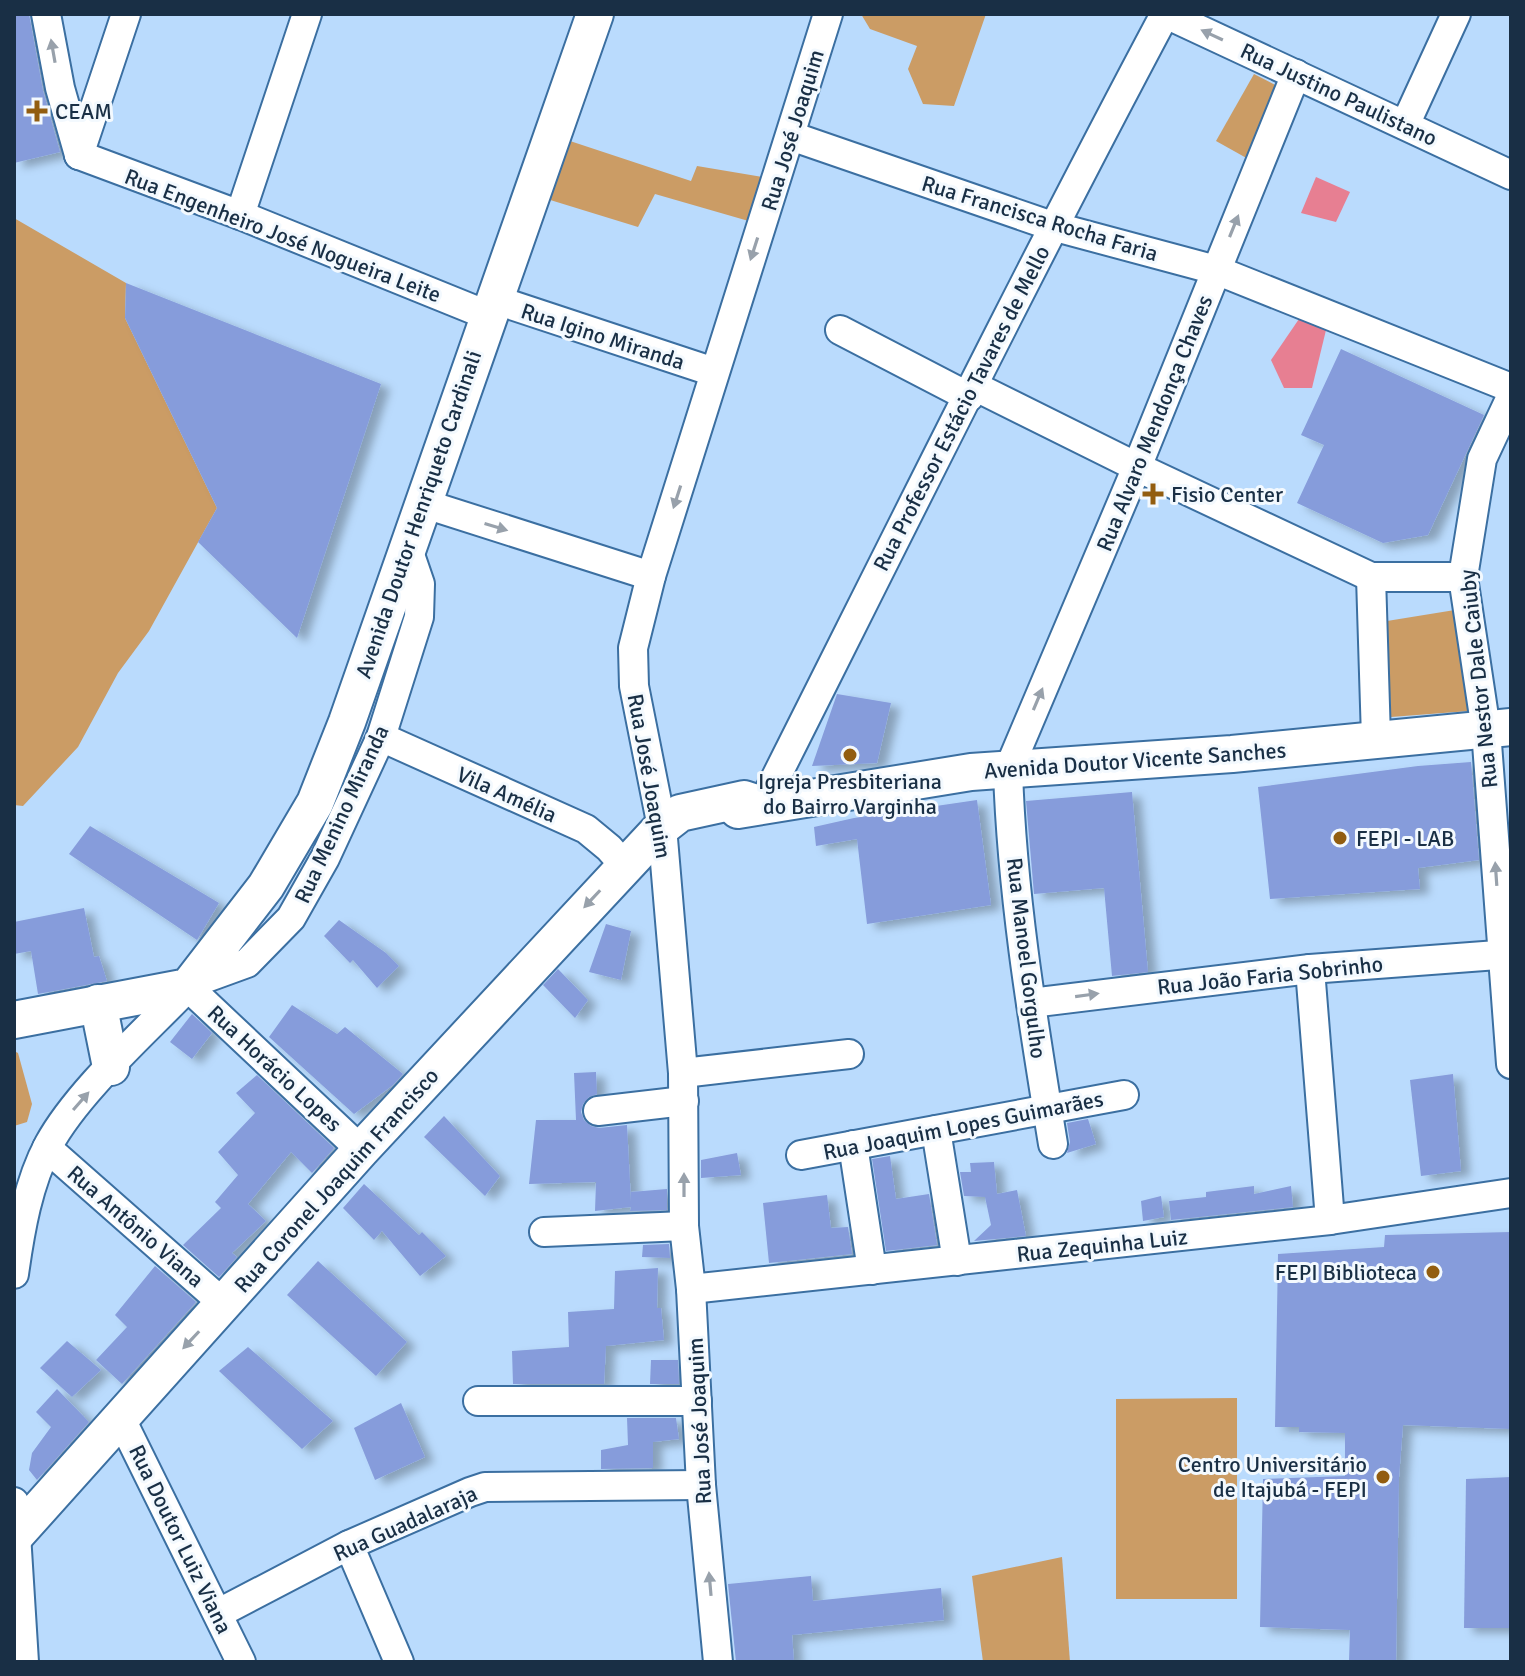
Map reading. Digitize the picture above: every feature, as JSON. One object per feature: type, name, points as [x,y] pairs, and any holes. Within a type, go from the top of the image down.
[{"type":"main road","name":"Avenida Doutor Henriqueto Cardinali","points":[[190,985],[266,886],[315,803],[347,722],[595,14]]},
{"type":"main road","name":"Avenida Doutor Vicente Sanches","points":[[662,827],[680,813],[744,799],[762,805],[971,772],[1232,754],[1499,728]]},
{"type":"main road","name":"Rua Coronel Joaquim Francisco","points":[[15,1527],[120,1417],[361,1150],[662,827]]},
{"type":"main road","points":[[14,1020],[190,985]]},
{"type":"main road","points":[[98,1003],[111,1067]]},
{"type":"street","points":[[46,14],[60,88],[79,155]]},
{"type":"street","points":[[79,155],[126,14]]},
{"type":"street","points":[[240,215],[307,14]]},
{"type":"street","name":"Rua José Joaquim","points":[[718,1662],[701,1485],[691,1289],[684,1226],[683,1073],[662,827],[634,686],[633,648],[651,576],[828,14]]},
{"type":"street","name":"Rua Justino Paulistano","points":[[1166,14],[1511,175]]},
{"type":"street","name":"Rua Professor Estácio Tavares de Mello","points":[[762,805],[1052,226],[1166,14]]},
{"type":"street","points":[[1405,125],[1456,14]]},
{"type":"street","name":"Rua Alvaro Mendonça Chaves","points":[[1008,771],[1137,467],[1296,74]]},
{"type":"street","points":[[60,88],[106,81]]},
{"type":"street","name":"Rua Francisca Rocha Faria","points":[[791,136],[1052,226],[1216,270],[1511,388]]},
{"type":"street","name":"Rua Engenheiro José Nogueira Leite","points":[[79,155],[490,307]]},
{"type":"street","name":"Rua Igino Miranda","points":[[490,307],[714,372]]},
{"type":"street","points":[[840,330],[1371,577],[1463,577]]},
{"type":"street","name":"Rua Nestor Dale Caiuby","points":[[1511,397],[1482,459],[1463,577],[1499,728],[1511,1064]]},
{"type":"street","points":[[422,503],[651,576]]},
{"type":"street","name":"Rua Menino Miranda","points":[[190,985],[247,963],[291,918],[325,858],[381,737],[419,617],[420,584],[407,546]]},
{"type":"street","points":[[1371,577],[1376,738]]},
{"type":"street","name":"Vila Amélia","points":[[381,737],[586,829],[624,865]]},
{"type":"street","name":"Rua Manoel Gorgulho","points":[[1008,771],[1009,814],[1031,1003],[1053,1144]]},
{"type":"street","name":"Rua João Faria Sobrinho","points":[[1031,1003],[1310,969],[1506,954]]},
{"type":"street","points":[[1310,969],[1330,1220]]},
{"type":"street","points":[[14,1274],[18,1222],[47,1148],[61,1124],[190,985]]},
{"type":"street","name":"Rua Horácio Lopes","points":[[190,985],[361,1150]]},
{"type":"street","points":[[683,1073],[849,1054]]},
{"type":"street","name":"Rua Joaquim Lopes Guimarães","points":[[801,1155],[1124,1095]]},
{"type":"street","points":[[598,1111],[684,1101]]},
{"type":"street","points":[[936,1130],[957,1261]]},
{"type":"street","points":[[853,1145],[872,1270]]},
{"type":"street","name":"Rua Antônio Viana","points":[[47,1148],[224,1304]]},
{"type":"street","name":"Rua Zequinha Luiz","points":[[691,1289],[1330,1220],[1511,1193]]},
{"type":"street","points":[[544,1232],[684,1226]]},
{"type":"street","points":[[478,1401],[697,1401]]},
{"type":"street","name":"Rua Doutor Luiz Viana","points":[[120,1417],[241,1662]]},
{"type":"street","name":"Rua Guadalaraja","points":[[219,1613],[349,1545],[485,1487],[701,1485]]},
{"type":"street","points":[[15,1527],[24,1662]]},
{"type":"street","points":[[349,1545],[399,1662]]},
{"type":"shaded area","points":[[861,14],[986,14],[954,106],[923,104],[908,69],[917,46],[870,29]]},
{"type":"shaded area","points":[[1254,74],[1281,88],[1250,160],[1216,141]]},
{"type":"shaded area","points":[[570,141],[691,181],[697,166],[768,178],[752,222],[655,194],[638,227],[547,199]]},
{"type":"shaded area","points":[[1316,177],[1350,192],[1336,222],[1301,213]]},
{"type":"shaded area","points":[[14,218],[126,283],[125,318],[217,508],[149,631],[118,673],[78,747],[23,806],[14,805]]},
{"type":"shaded area","points":[[1299,319],[1326,330],[1312,388],[1284,388],[1271,360]]},
{"type":"shaded area","points":[[1461,609],[1469,711],[1391,717],[1387,621]]},
{"type":"shaded area","points":[[14,1051],[18,1053],[32,1104],[27,1122],[14,1126]]},
{"type":"shaded area","points":[[1237,1398],[1237,1599],[1116,1599],[1116,1399]]},
{"type":"shaded area","points":[[1062,1557],[1070,1662],[983,1662],[972,1576]]},
{"type":"building","name":"CEAM","points":[[14,14],[29,14],[43,91],[60,152],[14,163]]},
{"type":"building","points":[[126,283],[381,384],[297,638],[198,542],[217,508],[125,318]]},
{"type":"building","points":[[1341,349],[1484,415],[1428,535],[1383,543],[1297,503],[1324,445],[1301,435]]},
{"type":"building","points":[[837,694],[891,703],[877,763],[812,766]]},
{"type":"building","name":"FEPI - LAB","points":[[1471,762],[1479,860],[1418,868],[1420,889],[1270,899],[1258,787]]},
{"type":"building","points":[[1132,792],[1148,972],[1112,976],[1104,888],[1034,894],[1026,801]]},
{"type":"building","points":[[977,800],[991,905],[867,924],[857,839],[816,846],[814,827]]},
{"type":"building","points":[[90,826],[219,903],[197,940],[69,854]]},
{"type":"building","points":[[84,908],[94,957],[99,956],[107,981],[38,994],[31,951],[14,954],[14,922]]},
{"type":"building","points":[[339,920],[386,953],[399,966],[377,988],[353,960],[350,963],[324,936]]},
{"type":"building","points":[[606,924],[631,931],[621,980],[589,972]]},
{"type":"building","points":[[558,969],[588,1000],[575,1018],[543,985]]},
{"type":"building","points":[[292,1005],[337,1034],[345,1027],[403,1074],[354,1114],[269,1037]]},
{"type":"building","points":[[192,1014],[212,1033],[192,1059],[170,1042]]},
{"type":"building","points":[[596,1072],[597,1094],[583,1104],[581,1112],[584,1120],[599,1128],[627,1125],[631,1202],[631,1192],[667,1189],[667,1210],[630,1211],[631,1207],[595,1211],[596,1182],[529,1184],[536,1120],[576,1120],[574,1073]]},
{"type":"building","points":[[1453,1074],[1461,1171],[1421,1176],[1410,1080]]},
{"type":"building","points":[[257,1075],[334,1148],[312,1173],[291,1152],[248,1204],[266,1221],[232,1253],[237,1257],[219,1277],[183,1245],[221,1208],[215,1202],[238,1175],[218,1152],[255,1113],[236,1093]]},
{"type":"building","points":[[444,1116],[500,1176],[485,1196],[424,1137]]},
{"type":"building","points":[[1088,1119],[1096,1144],[1067,1153],[1070,1142],[1067,1123]]},
{"type":"building","points":[[737,1153],[741,1175],[701,1178],[701,1160]]},
{"type":"building","points":[[890,1156],[896,1199],[929,1194],[937,1245],[886,1251],[872,1159]]},
{"type":"building","points":[[994,1162],[997,1194],[1017,1190],[1026,1236],[974,1241],[991,1225],[985,1197],[964,1196],[960,1172],[971,1172],[970,1163]]},
{"type":"building","points":[[364,1184],[446,1256],[420,1276],[382,1231],[374,1240],[343,1208]]},
{"type":"building","points":[[1254,1186],[1254,1194],[1291,1186],[1293,1207],[1171,1220],[1169,1201],[1206,1197],[1206,1192]]},
{"type":"building","points":[[827,1195],[831,1228],[848,1227],[852,1254],[769,1263],[763,1203]]},
{"type":"building","points":[[1161,1196],[1164,1217],[1143,1221],[1141,1201]]},
{"type":"building","name":"Centro Universitário de Itajubá - FEPI","points":[[1511,1232],[1511,1429],[1403,1425],[1399,1477],[1396,1662],[1349,1662],[1350,1630],[1260,1627],[1263,1479],[1345,1476],[1345,1433],[1299,1432],[1299,1427],[1275,1427],[1278,1254],[1384,1247],[1385,1235]]},
{"type":"building","points":[[669,1244],[670,1258],[642,1257],[643,1245]]},
{"type":"building","points":[[318,1261],[407,1342],[376,1376],[287,1295]]},
{"type":"building","points":[[155,1266],[196,1302],[122,1384],[96,1360],[127,1327],[115,1315]]},
{"type":"building","points":[[658,1268],[657,1308],[661,1308],[664,1340],[606,1346],[604,1384],[513,1384],[512,1351],[569,1347],[568,1312],[614,1309],[615,1271]]},
{"type":"building","points":[[67,1341],[101,1370],[72,1397],[40,1368]]},
{"type":"building","points":[[248,1347],[333,1421],[302,1449],[219,1371]]},
{"type":"building","points":[[651,1360],[678,1360],[679,1384],[650,1384]]},
{"type":"building","points":[[57,1389],[89,1422],[37,1480],[29,1470],[32,1453],[51,1427],[36,1412]]},
{"type":"building","points":[[401,1403],[425,1457],[375,1480],[354,1428]]},
{"type":"building","points":[[627,1418],[676,1418],[679,1439],[653,1442],[653,1468],[601,1469],[601,1450],[628,1445]]},
{"type":"building","points":[[1511,1477],[1511,1628],[1464,1628],[1466,1479]]},
{"type":"building","points":[[811,1576],[813,1601],[941,1588],[944,1620],[792,1635],[794,1662],[736,1662],[728,1584]]},
{"type":"place","name":"CEAM","points":[[37,111]]},
{"type":"place","name":"Fisio Center","points":[[1153,494]]},
{"type":"place","name":"Igreja Presbiteriana do Bairro Varginha","points":[[850,755]]},
{"type":"place","name":"FEPI - LAB","points":[[1340,838]]},
{"type":"place","name":"FEPI Biblioteca","points":[[1433,1272]]},
{"type":"place","name":"Centro Universitário de Itajubá - FEPI","points":[[1383,1477]]}]
